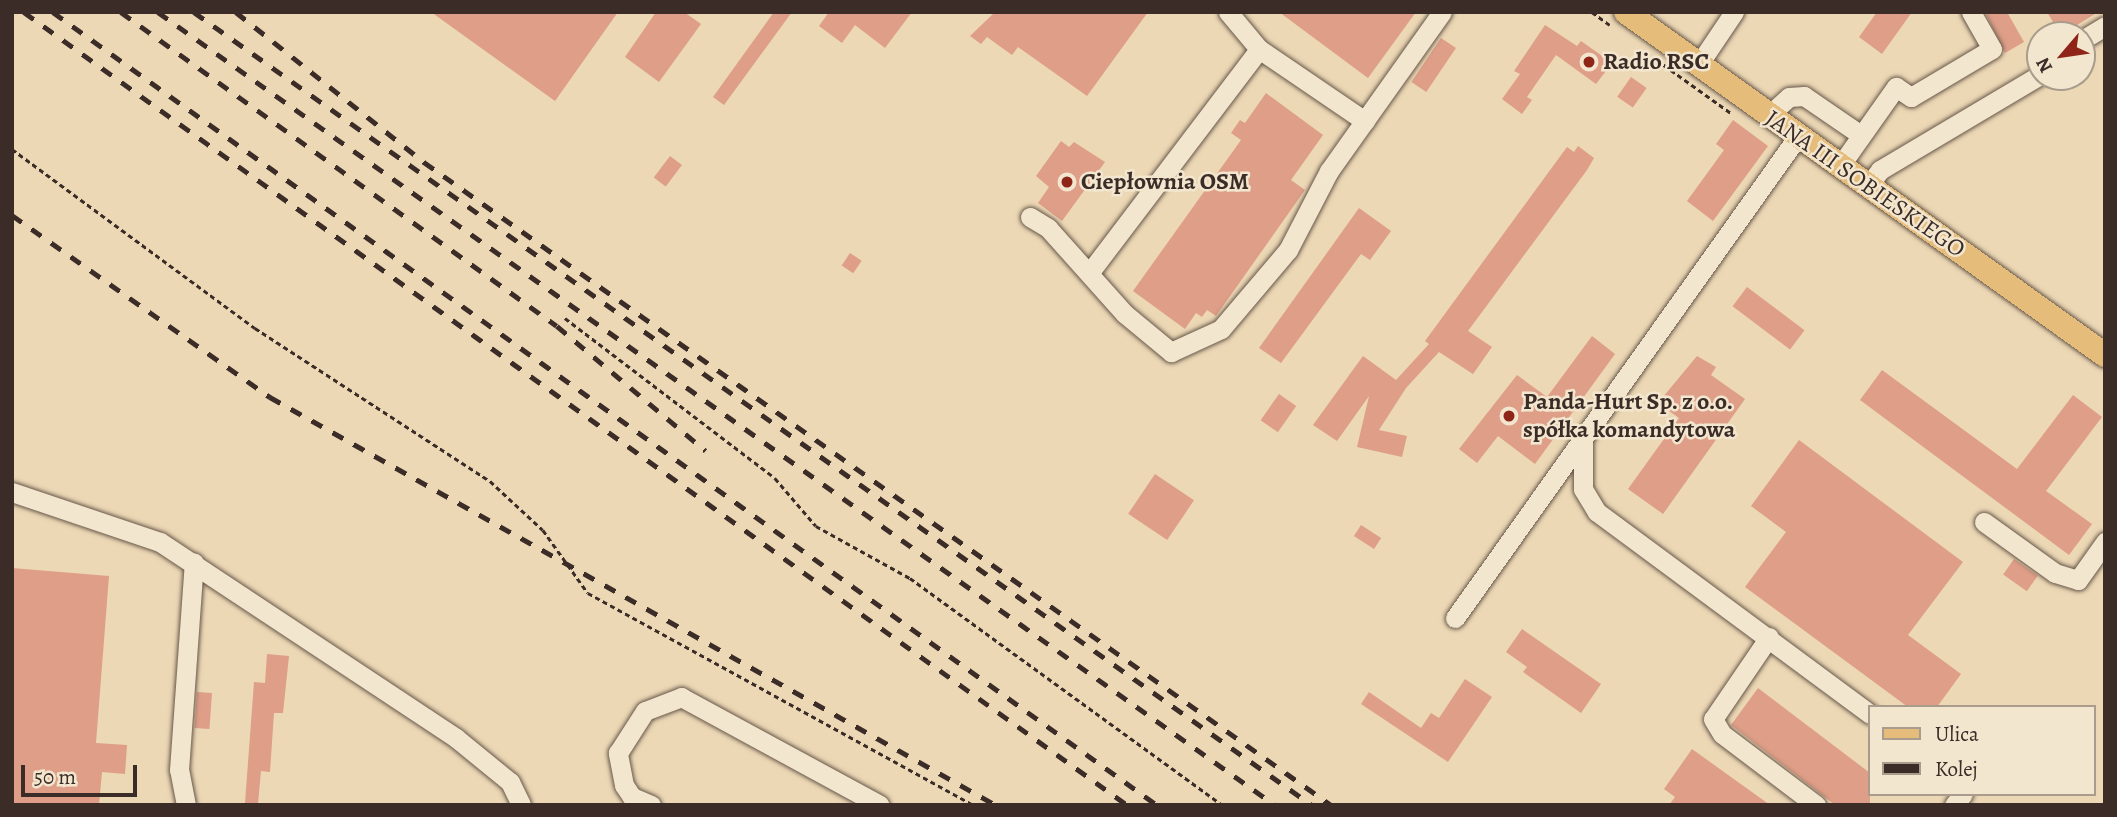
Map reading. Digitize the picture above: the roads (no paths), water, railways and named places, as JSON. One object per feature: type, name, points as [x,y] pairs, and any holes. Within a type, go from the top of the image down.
[{"type":"main road","name":"JANA III SOBIESKIEGO","points":[[1626,12],[2105,355]]},
{"type":"lane","points":[[1228,12],[1259,49],[1366,121]]},
{"type":"lane","points":[[1030,217],[1048,229],[1090,272],[1125,314],[1171,352],[1221,329],[1288,250],[1329,171],[1442,12]]},
{"type":"lane","points":[[1699,64],[1734,12]]},
{"type":"lane","points":[[1840,166],[1896,87],[1911,97],[1992,49],[1971,12]]},
{"type":"lane","points":[[1090,272],[1259,49]]},
{"type":"lane","points":[[1868,186],[1880,170],[2026,83]]},
{"type":"lane","points":[[1769,116],[1789,97],[1804,96],[1861,135]]},
{"type":"lane","points":[[1455,618],[1798,136]]},
{"type":"lane","points":[[1583,436],[1583,489],[1597,512],[1769,636],[1868,712]]},
{"type":"lane","points":[[12,492],[160,542],[456,738],[510,782],[521,805]]},
{"type":"lane","points":[[1984,522],[2055,573],[2078,580],[2105,542]]},
{"type":"lane","points":[[186,805],[179,770],[194,563]]},
{"type":"lane","points":[[1769,636],[1713,719],[1722,734],[1816,805]]},
{"type":"lane","points":[[650,805],[632,797],[624,785],[618,753],[645,711],[681,697],[880,805]]},
{"type":"railway","points":[[24,12],[1127,805]]},
{"type":"railway","points":[[53,12],[1157,805]]},
{"type":"railway","points":[[121,12],[557,326],[706,451]]},
{"type":"railway","points":[[158,12],[1275,805]]},
{"type":"railway","points":[[194,12],[1312,805]]},
{"type":"railway","points":[[236,12],[424,162],[1331,805]]},
{"type":"railway","points":[[12,215],[270,397],[996,805]]},
{"type":"place","name":"Radio RSC","points":[[1589,62]]},
{"type":"place","name":"Ciepłownia OSM","points":[[1067,182]]},
{"type":"place","name":"Panda-Hurt Sp. z o.o. spółka komandytowa","points":[[1509,416]]}]
